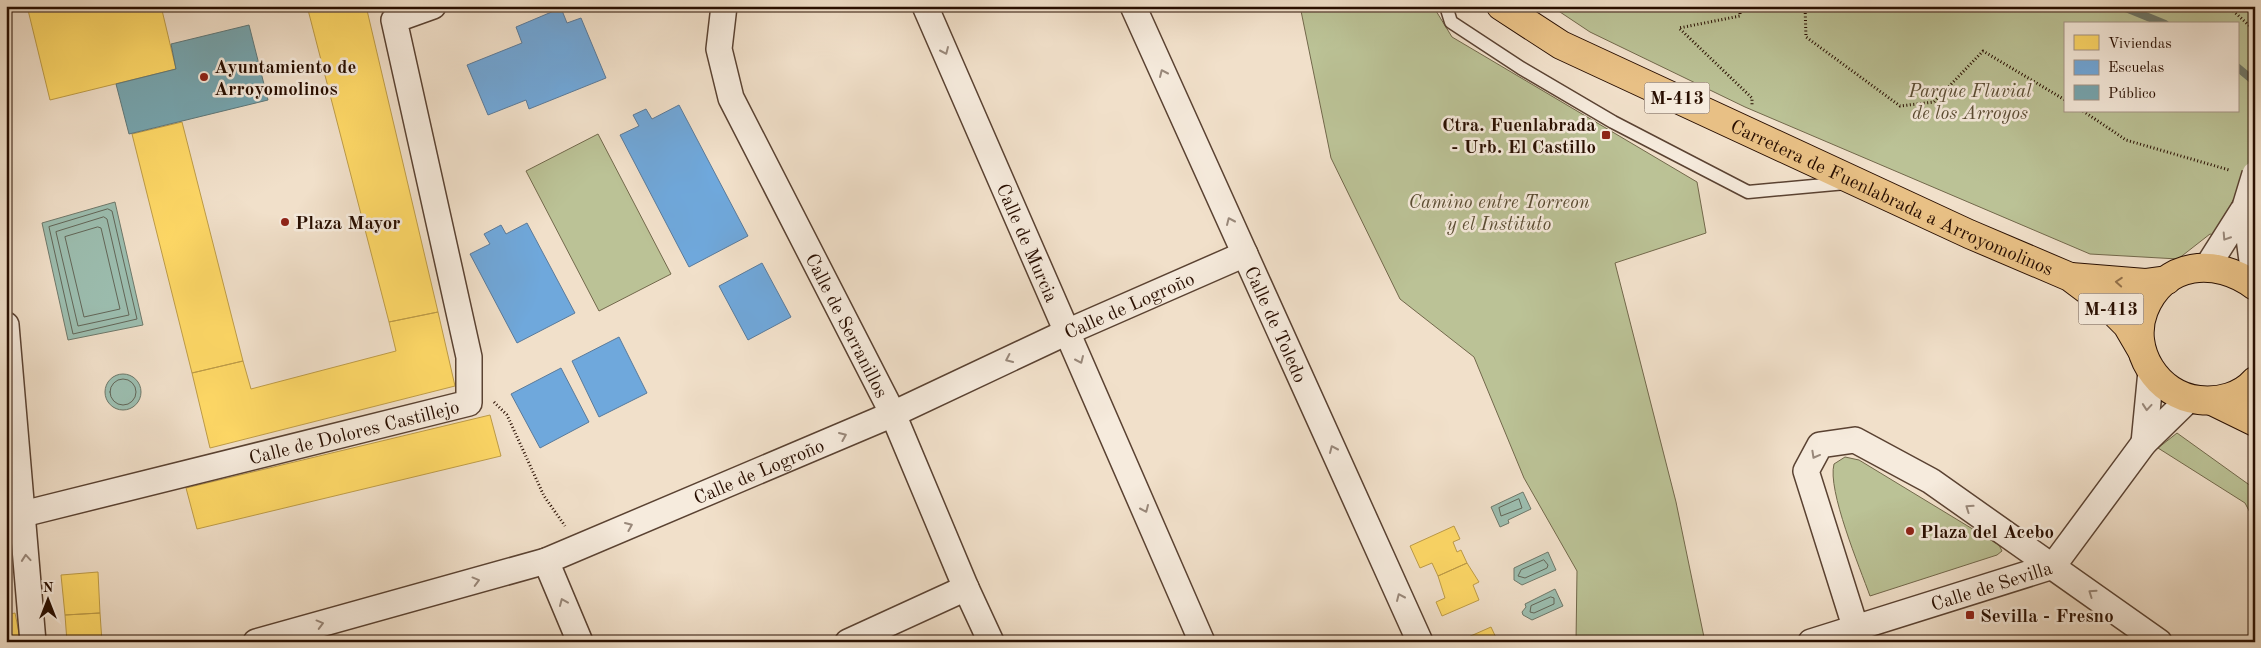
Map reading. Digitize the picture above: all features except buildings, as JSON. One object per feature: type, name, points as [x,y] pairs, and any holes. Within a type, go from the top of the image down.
[{"type":"main road","name":"Carretera de Fuenlabrada a Arroyomolinos","points":[[1501,6],[1561,45],[1969,234],[2070,277],[2106,304],[2127,325],[2146,360]]},
{"type":"main road","name":"M-413","points":[[2255,285],[2225,269],[2207,267],[2179,273],[2167,280],[2153,294],[2144,311],[2140,330],[2146,360],[2161,383],[2174,392],[2201,400],[2255,422]]},
{"type":"main road","name":"Carretera de Fuenlabrada a Arroyomolinos","points":[[2070,277],[2144,283],[2167,280]]},
{"type":"main road","points":[[2201,400],[2233,396],[2255,381]]},
{"type":"street","name":"Calle de Dolores Castillejo","points":[[23,514],[469,403],[470,357],[394,20],[433,6]]},
{"type":"street","name":"Calle de Serranillos","points":[[724,6],[719,49],[732,98],[893,414],[966,588],[991,642]]},
{"type":"street","name":"Calle de Murcia","points":[[926,6],[1202,642]]},
{"type":"street","name":"Calle de Toledo","points":[[1133,6],[1420,642]]},
{"type":"street","points":[[2244,172],[2245,207],[2255,285]]},
{"type":"street","points":[[2207,267],[2245,207]]},
{"type":"street","name":"Calle de Logroño","points":[[256,642],[546,561],[893,414],[1067,332],[1245,254]]},
{"type":"street","points":[[6,325],[33,642]]},
{"type":"street","points":[[2144,443],[2146,360]]},
{"type":"street","name":"Calle de Sevilla","points":[[1811,642],[1858,634],[2053,566],[2144,443],[2201,400]]},
{"type":"street","points":[[1858,634],[1806,471],[1820,445],[1855,440],[1930,481],[2160,642]]},
{"type":"street","points":[[546,561],[580,642]]},
{"type":"street","points":[[848,642],[966,588]]},
{"type":"lane","points":[[1446,6],[1451,22],[1520,68],[1613,122],[1748,192],[1857,182]]},
{"type":"path","points":[[1740,6],[1740,16],[1679,28],[1752,98],[1752,133]]},
{"type":"path","points":[[1805,6],[1806,37],[1900,106],[1934,102],[1983,51],[2064,99]]},
{"type":"path","points":[[2228,6],[2255,31]]},
{"type":"path","points":[[2084,112],[2126,140],[2244,172]]},
{"type":"path","points":[[470,376],[507,415],[544,496],[579,548]]},
{"type":"green space","name":"Camino entre Torreon y el Instituto","points":[[1300,6],[1433,6],[1452,37],[1697,182],[1706,233],[1615,263],[1676,502],[1705,642],[1576,642],[1577,571],[1524,478],[1474,357],[1400,299],[1331,158]]},
{"type":"green space","name":"Parque Fluvial de los Arroyos","points":[[1551,6],[2255,6],[2255,246],[2210,234],[2178,259],[2090,254],[1745,107],[1590,32]]},
{"type":"green space","points":[[598,134],[671,274],[599,311],[526,171]]},
{"type":"green space","points":[[2177,433],[2255,489],[2255,522],[2245,503],[2158,448]]},
{"type":"green space","name":"Plaza del Acebo","points":[[1845,457],[1859,460],[1999,545],[2002,551],[1997,555],[1870,596],[1835,492],[1834,464]]},
{"type":"water","points":[[115,202],[143,325],[68,340],[42,223]]},
{"type":"water","points":[[123,374],[130,375],[136,379],[140,385],[140,399],[136,405],[130,409],[123,410],[116,409],[110,405],[106,399],[105,392],[106,385],[110,379],[116,375]]},
{"type":"water","points":[[1523,492],[1531,509],[1508,520],[1509,523],[1500,527],[1491,507]]},
{"type":"water","points":[[1548,552],[1556,570],[1522,585],[1514,580],[1514,568]]},
{"type":"water","points":[[1555,589],[1563,606],[1532,620],[1523,615],[1522,612],[1526,607],[1525,604]]},
{"type":"waterway","points":[[2121,6],[2160,22]]},
{"type":"waterway","points":[[2238,68],[2255,82]]},
{"type":"place","name":"Ayuntamiento de Arroyomolinos","points":[[204,77]]},
{"type":"place","name":"Ctra. Fuenlabrada - Urb. El Castillo","points":[[1606,135]]},
{"type":"place","name":"Plaza Mayor","points":[[285,222]]},
{"type":"place","name":"Plaza del Acebo","points":[[1910,531]]},
{"type":"place","name":"Sevilla - Fresno","points":[[1970,615]]}]
